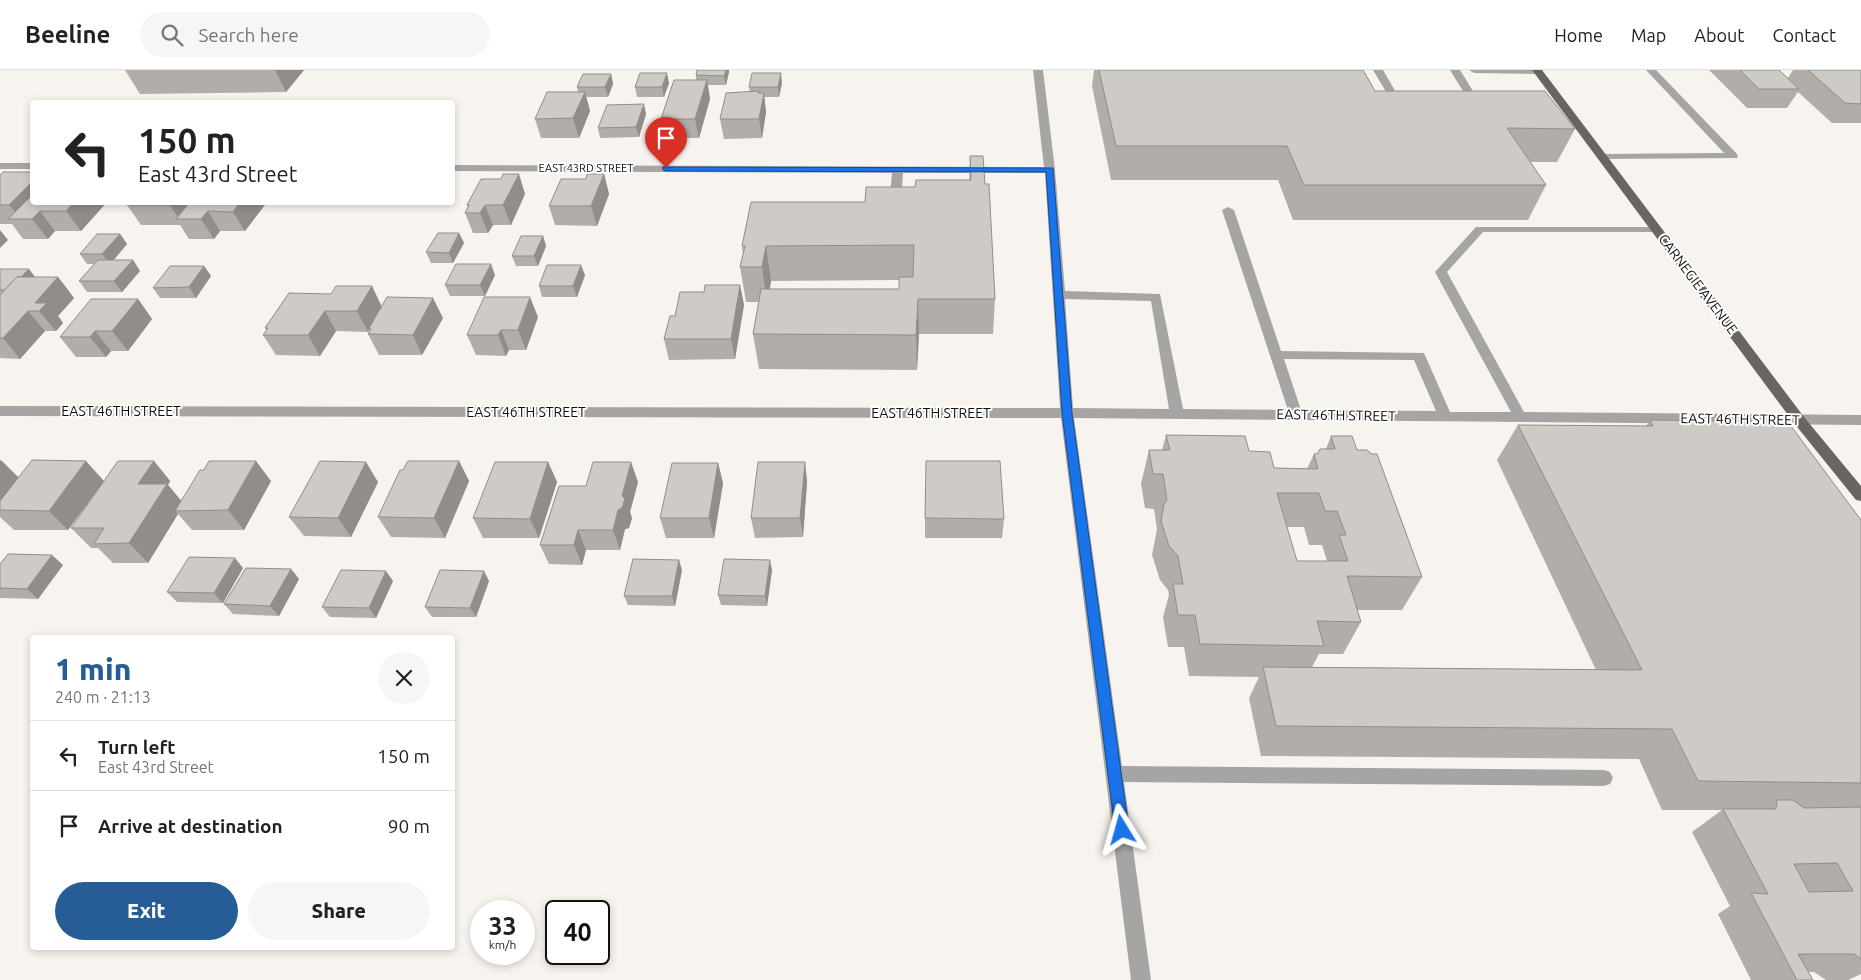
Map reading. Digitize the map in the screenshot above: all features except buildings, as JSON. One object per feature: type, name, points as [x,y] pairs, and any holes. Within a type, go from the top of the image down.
[{"type":"main road","name":"CARNEGIE AVENUE","points":[[1538,70],[1799,420],[1861,496]]},
{"type":"street","points":[[1038,70],[1050,170],[1067,413],[1142,980]]},
{"type":"street","points":[[1378,70],[1394,98],[1414,101]]},
{"type":"street","points":[[1450,101],[1468,101],[1471,96],[1455,70]]},
{"type":"street","points":[[1474,70],[1538,70]]},
{"type":"street","points":[[1602,157],[1733,156],[1650,70]]},
{"type":"street","points":[[0,166],[30,166]]},
{"type":"street","points":[[0,178],[13,166]]},
{"type":"street","name":"EAST 43RD STREET","points":[[455,168],[1050,170]]},
{"type":"street","points":[[895,212],[898,169]]},
{"type":"street","points":[[1228,210],[1296,415]]},
{"type":"street","points":[[1520,417],[1441,272],[1480,229],[1657,230]]},
{"type":"street","points":[[1058,295],[1156,297],[1177,414]]},
{"type":"street","points":[[1276,355],[1419,356],[1445,416]]},
{"type":"street","name":"EAST 46TH STREET","points":[[0,411],[1067,413],[1861,420]]},
{"type":"street","points":[[1114,774],[1604,778]]},
{"type":"route","points":[[666,168],[1050,170],[1067,413],[1122,830]]}]
